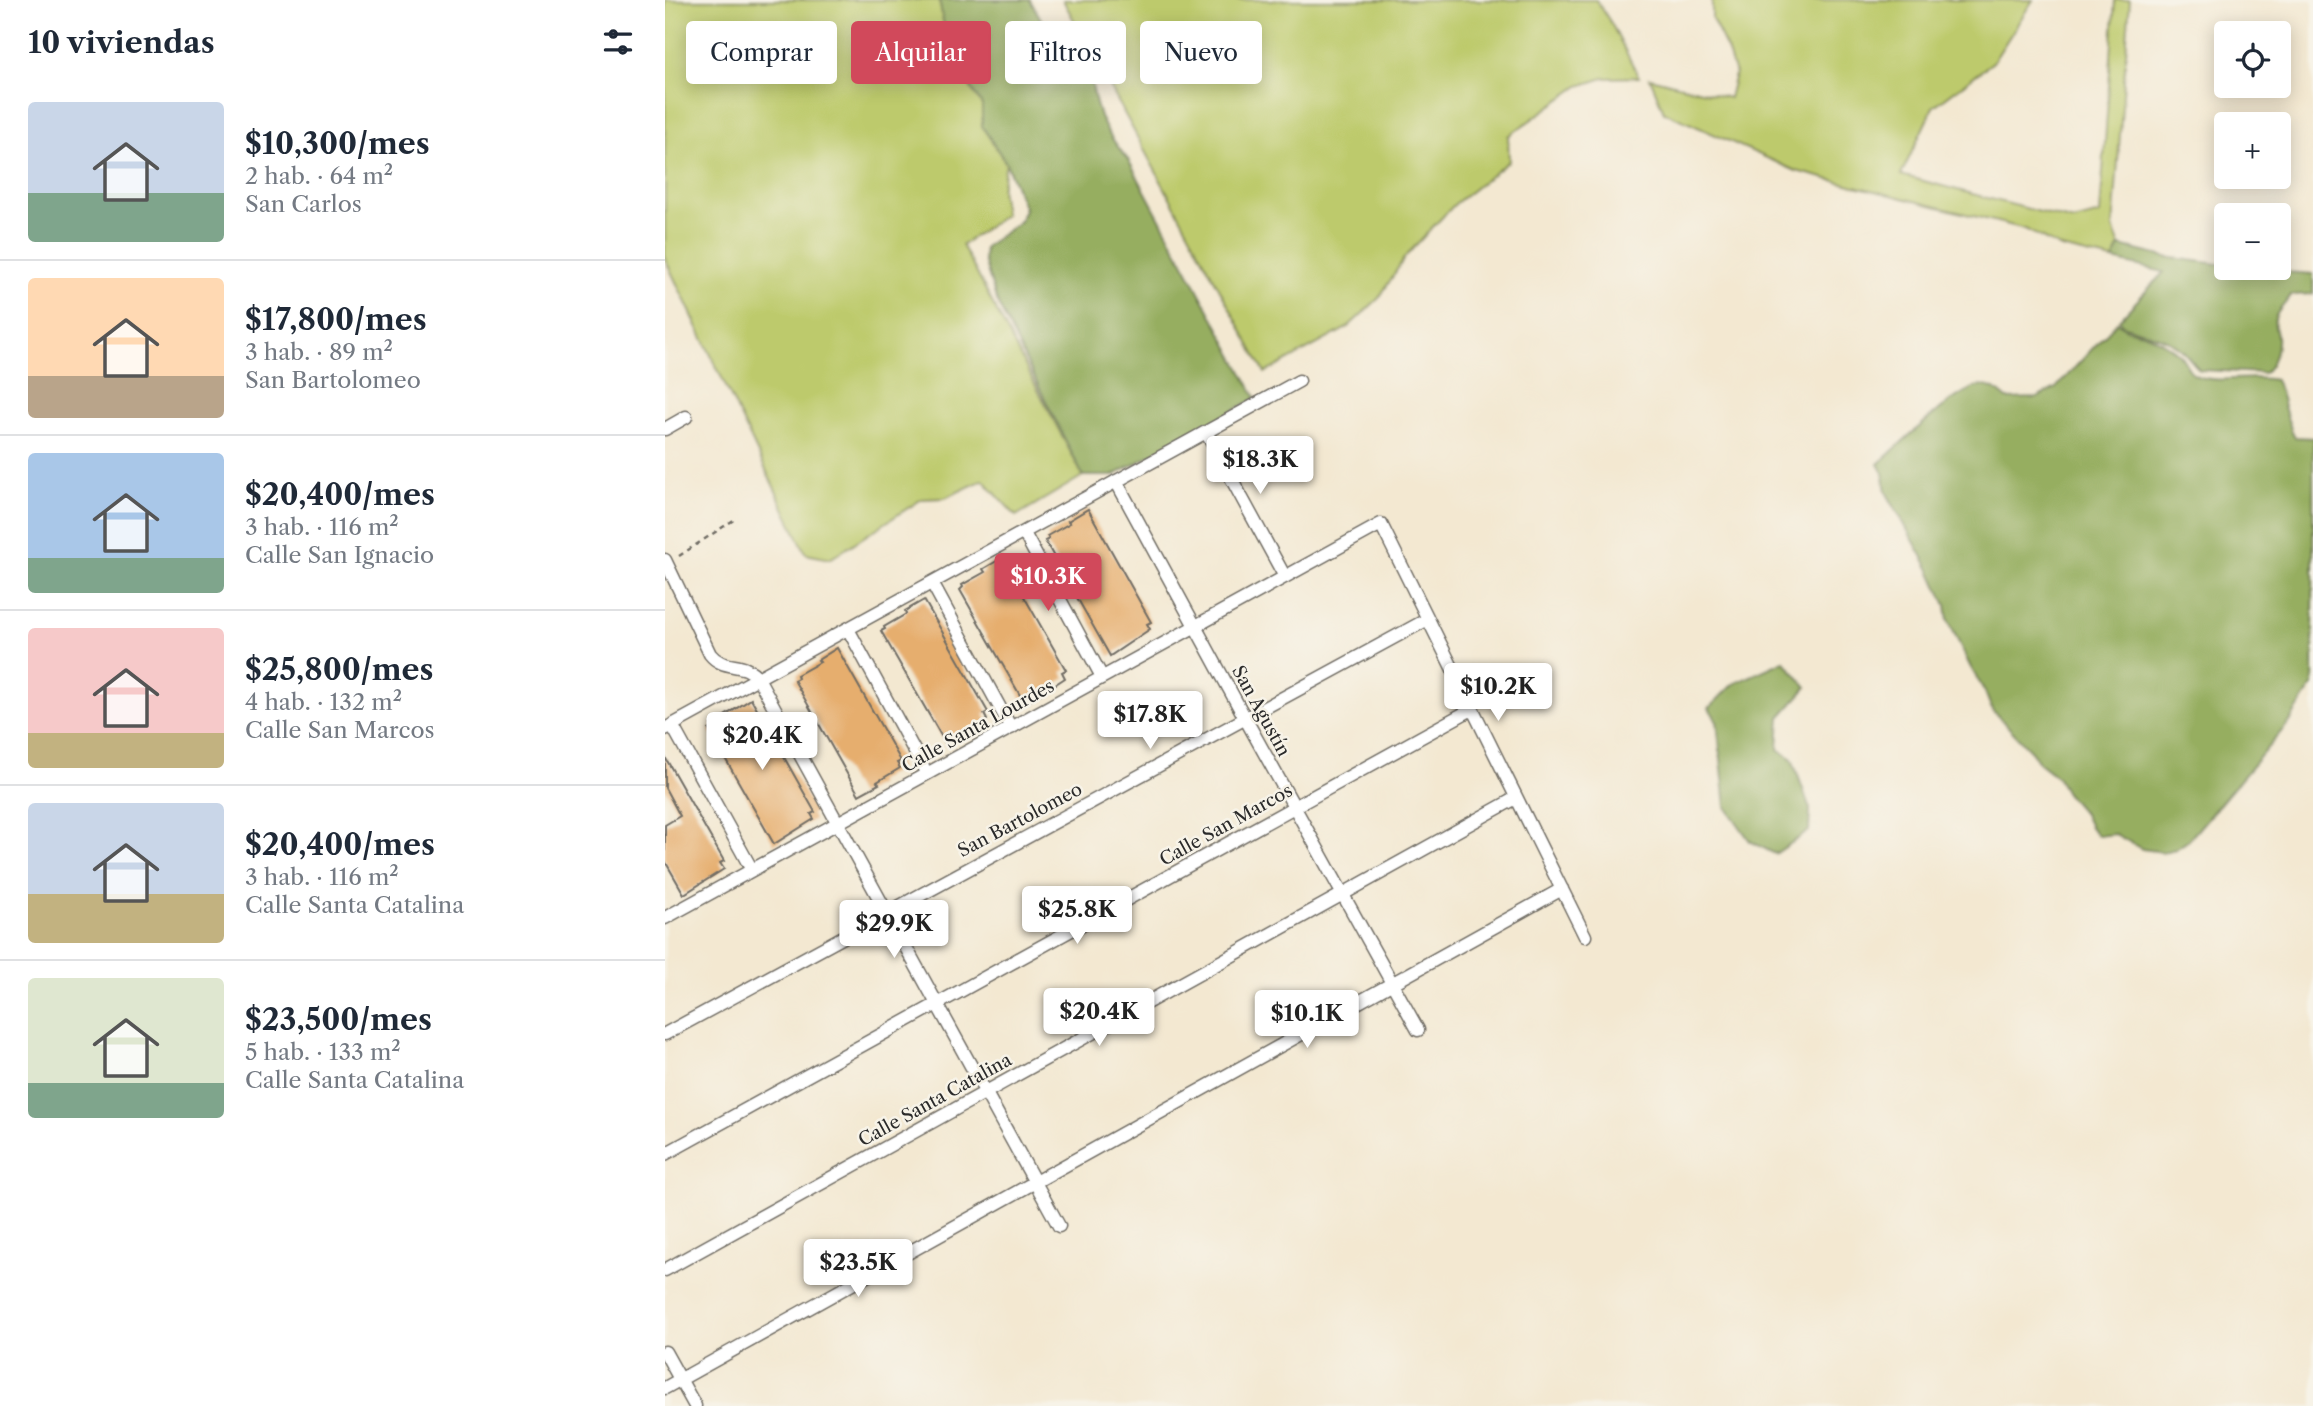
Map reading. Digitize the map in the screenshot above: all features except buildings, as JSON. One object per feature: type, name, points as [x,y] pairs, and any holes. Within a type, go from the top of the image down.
[{"type":"street","points":[[752,870],[669,727],[1299,381]]},
{"type":"street","points":[[665,429],[686,417]]},
{"type":"street","points":[[1206,432],[1285,577]]},
{"type":"street","name":"San Agustín","points":[[1117,481],[1418,1030]]},
{"type":"street","name":"Calle Santa Lourdes","points":[[665,918],[1381,524],[1428,620]]},
{"type":"street","points":[[1024,533],[1103,677]]},
{"type":"street","points":[[666,563],[709,654],[716,662],[752,669],[758,678],[1059,1226]]},
{"type":"street","points":[[932,583],[1011,728]]},
{"type":"street","points":[[1428,620],[1585,936]]},
{"type":"street","name":"San Bartolomeo","points":[[665,1034],[1428,620]]},
{"type":"street","points":[[848,629],[927,774]]},
{"type":"street","name":"Calle San Marcos","points":[[665,1154],[1472,709]]},
{"type":"street","name":"Calle Santa Catalina","points":[[665,1270],[1516,797]]},
{"type":"street","points":[[665,1388],[1562,889]]},
{"type":"street","points":[[665,1352],[695,1406]]},
{"type":"path","points":[[666,563],[735,519]]},
{"type":"green space","points":[[665,0],[939,0],[943,21],[851,21],[851,84],[969,84],[982,105],[982,126],[1006,163],[1001,189],[1005,215],[962,245],[1083,476],[1016,516],[983,480],[945,498],[922,499],[830,559],[806,554],[665,259]]},
{"type":"green space","points":[[939,0],[1030,0],[1042,21],[1005,21],[1005,84],[1092,84],[1104,126],[1129,161],[1256,398],[1113,476],[1083,476],[997,302],[984,260],[985,247],[1020,221],[1025,209],[1006,163],[982,126],[982,105],[969,84],[991,84],[991,21],[943,21]]},
{"type":"green space","points":[[1063,0],[1596,0],[1639,77],[1604,78],[1579,86],[1508,136],[1509,161],[1455,204],[1428,232],[1405,257],[1379,298],[1347,328],[1265,373],[1108,84],[1126,84],[1126,21],[1074,21]]},
{"type":"green space","points":[[1712,0],[2033,0],[1993,62],[1933,107],[1901,175],[2074,221],[2100,214],[2115,0],[2130,0],[2113,228],[2120,246],[2113,260],[2061,248],[2025,229],[1796,171],[1664,112],[1650,78],[1729,98],[1735,74],[1727,49],[1712,19]]},
{"type":"green space","points":[[2120,246],[2165,257],[2214,263],[2214,280],[2291,280],[2291,272],[2313,274],[2313,294],[2291,295],[2277,313],[2276,351],[2273,361],[2264,373],[2200,370],[2179,347],[2122,325],[2119,320],[2164,272],[2113,260]]},
{"type":"green space","points":[[2117,322],[2168,346],[2179,354],[2192,373],[2200,377],[2218,380],[2275,380],[2295,437],[2313,438],[2313,685],[2287,725],[2189,840],[2176,849],[2163,852],[2142,849],[2115,834],[2098,836],[2057,777],[2039,763],[1992,710],[1948,620],[1946,605],[1930,570],[1886,492],[1883,473],[1878,464],[1945,406],[1972,388],[1990,387],[2007,399],[2037,398],[2056,388]]},
{"type":"green space","points":[[1784,661],[1807,687],[1780,717],[1778,749],[1792,759],[1810,809],[1809,831],[1775,854],[1750,841],[1726,807],[1717,721],[1709,708],[1733,684]]}]
